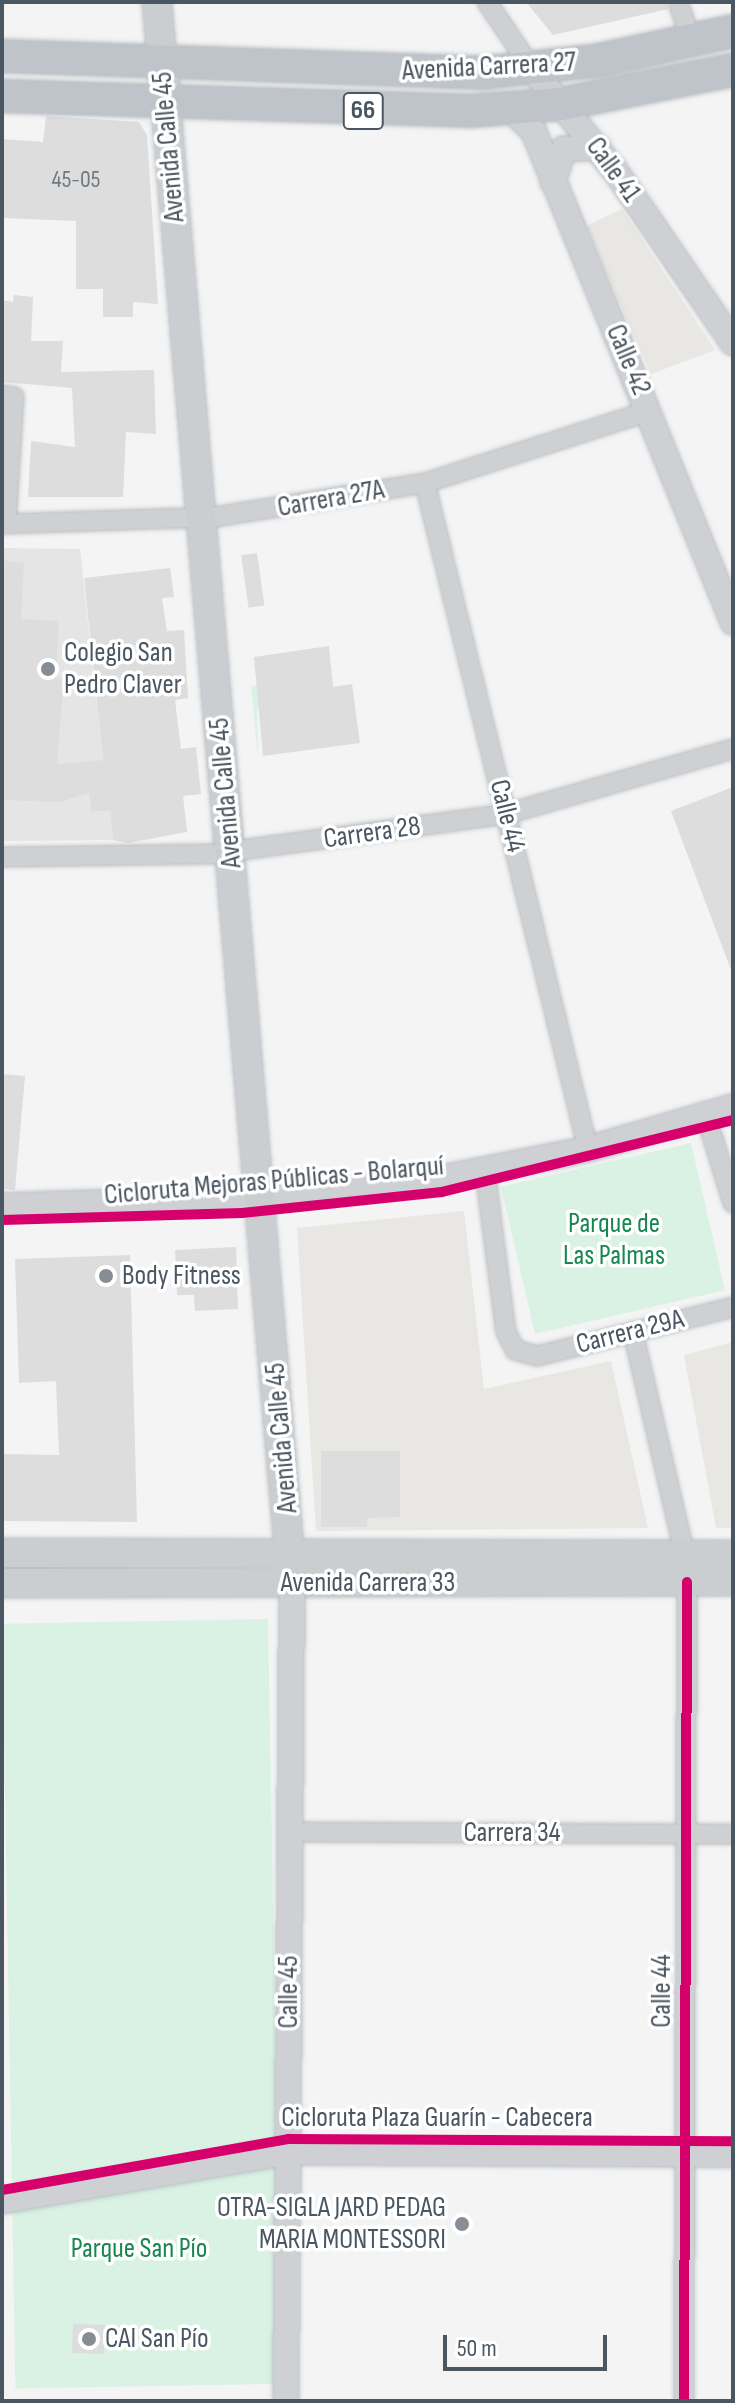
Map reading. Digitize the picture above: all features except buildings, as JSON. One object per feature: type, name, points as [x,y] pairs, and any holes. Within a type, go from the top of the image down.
[{"type":"highway","name":"Avenida Carrera 27","points":[[2,56],[162,64],[532,69],[692,42],[733,31]]},
{"type":"highway","name":"Avenida Carrera 27","points":[[2,96],[400,112],[561,104],[733,70]]},
{"type":"main road","name":"Avenida Calle 45","points":[[157,2],[292,1583]]},
{"type":"main road","name":"Avenida Carrera 33","points":[[2,1553],[291,1553],[686,1568],[733,1581]]},
{"type":"main road","name":"Avenida Carrera 33","points":[[2,1583],[292,1583],[686,1568],[733,1555]]},
{"type":"street","name":"Calle 41","points":[[487,2],[532,69],[598,147],[733,343]]},
{"type":"street","points":[[678,2],[692,42]]},
{"type":"street","name":"Calle 42","points":[[510,108],[534,132],[733,622]]},
{"type":"street","points":[[553,182],[564,149],[598,147]]},
{"type":"street","points":[[4,524],[8,396]]},
{"type":"street","name":"Carrera 27A","points":[[4,524],[202,518],[425,483],[649,411]]},
{"type":"street","name":"Calle 44","points":[[425,483],[588,1149]]},
{"type":"street","name":"Carrera 28","points":[[2,857],[231,852],[506,814],[733,749]]},
{"type":"street","points":[[2,1206],[261,1197],[485,1171],[588,1149],[733,1107]]},
{"type":"street","points":[[706,1116],[733,1203]]},
{"type":"street","name":"Carrera 29A","points":[[485,1171],[506,1332],[526,1355],[733,1307]]},
{"type":"street","name":"Calle 44","points":[[633,1332],[686,1568],[684,2401]]},
{"type":"street","name":"Calle 45","points":[[286,2401],[292,1583]]},
{"type":"street","name":"Carrera 34","points":[[290,1832],[733,1834]]},
{"type":"street","points":[[2,2201],[288,2152],[733,2154]]},
{"type":"shaded area","points":[[622,209],[715,350],[651,374],[586,226]]},
{"type":"shaded area","name":"Colegio San Pedro Claver","points":[[2,548],[80,549],[103,760],[86,762],[91,812],[110,811],[113,840],[2,841]]},
{"type":"shaded area","points":[[464,1211],[484,1389],[611,1361],[648,1528],[316,1531],[297,1228]]},
{"type":"shaded area","points":[[733,1342],[733,1528],[716,1528],[684,1355]]},
{"type":"green space","points":[[276,683],[276,708],[257,710],[258,759],[251,686]]},
{"type":"green space","name":"Parque de Las Palmas","points":[[691,1143],[725,1290],[535,1334],[501,1187]]},
{"type":"green space","name":"Parque San Pío","points":[[268,1619],[281,2384],[15,2389],[2,1624]]},
{"type":"cycle path","name":"Cicloruta Mejoras Públicas - Bolarquí","points":[[2,1220],[242,1213],[442,1192],[733,1120]]},
{"type":"cycle path","points":[[684,2401],[687,1582]]},
{"type":"cycle path","name":"Cicloruta Plaza Guarín - Cabecera","points":[[2,2190],[288,2139],[733,2141]]},
{"type":"place","name":"Colegio San Pedro Claver","points":[[48,669]]},
{"type":"place","name":"Body Fitness","points":[[106,1276]]},
{"type":"place","name":"OTRA-SIGLA JARD PEDAG MARIA MONTESSORI","points":[[462,2224]]},
{"type":"place","name":"CAI San Pío","points":[[89,2339]]}]
